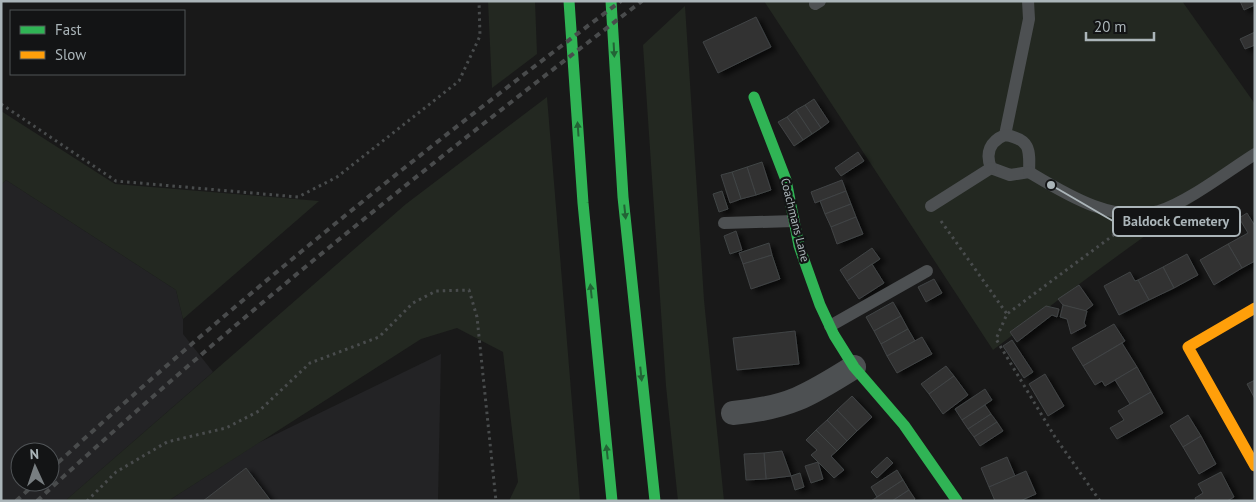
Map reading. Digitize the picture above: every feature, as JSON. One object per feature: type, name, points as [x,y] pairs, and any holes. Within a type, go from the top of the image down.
[{"type":"main road","points":[[569,1],[583,203],[612,501]]},
{"type":"main road","points":[[611,1],[623,197],[654,501]]},
{"type":"main road","name":"Coachmans Lane","points":[[754,97],[783,171],[799,246],[820,305],[830,326],[854,367],[904,424],[957,501]]},
{"type":"main road","points":[[1255,308],[1188,347],[1255,466]]},
{"type":"street","points":[[733,413],[767,410],[786,405],[811,394],[854,367]]},
{"type":"lane","points":[[1005,135],[1029,19],[1028,1]]},
{"type":"lane","points":[[991,168],[988,153],[996,139],[1005,135],[1019,138],[1025,143],[1030,158],[1029,172]]},
{"type":"lane","points":[[991,168],[1010,175],[1029,172],[1058,189],[1100,208],[1119,212],[1142,213],[1158,211],[1178,203],[1255,154]]},
{"type":"lane","points":[[931,206],[991,168]]},
{"type":"lane","points":[[724,223],[794,220]]},
{"type":"lane","points":[[830,326],[927,271]]},
{"type":"path","points":[[1,104],[116,181],[298,197],[336,177],[459,81],[480,36],[479,1]]},
{"type":"path","points":[[931,206],[1007,314]]},
{"type":"path","points":[[1100,501],[1054,437],[996,339],[1007,314],[1142,213]]},
{"type":"path","points":[[87,501],[116,472],[167,442],[226,428],[260,411],[310,363],[379,337],[413,303],[436,291],[461,290],[469,290],[477,317],[496,501]]},
{"type":"shaded area","points":[[488,1],[535,1],[537,54],[492,88]]},
{"type":"shaded area","points":[[764,1],[1182,1],[1255,104],[1255,160],[1122,253],[993,350]]},
{"type":"shaded area","points":[[685,6],[704,300],[724,501],[678,501],[666,386],[643,45]]},
{"type":"shaded area","points":[[547,97],[580,501],[509,501],[518,482],[503,352],[457,328],[421,339],[168,501],[65,501],[406,204]]},
{"type":"shaded area","points":[[1,111],[115,184],[319,201],[183,319],[176,290],[6,180],[1,185]]},
{"type":"shaded area","points":[[6,180],[176,290],[183,319],[183,334],[213,372],[65,501],[1,501],[1,185]]},
{"type":"shaded area","points":[[441,354],[438,501],[168,501],[258,443]]},
{"type":"building","points":[[1240,1],[1255,1],[1255,5],[1244,10]]},
{"type":"building","points":[[756,17],[771,47],[718,73],[703,42]]},
{"type":"building","points":[[1255,32],[1255,45],[1245,49],[1240,39]]},
{"type":"building","points":[[814,99],[829,122],[821,128],[805,105]]},
{"type":"building","points":[[805,105],[821,128],[812,134],[796,110]]},
{"type":"building","points":[[796,110],[812,134],[803,140],[787,117]]},
{"type":"building","points":[[787,117],[803,140],[794,146],[778,122]]},
{"type":"building","points":[[858,152],[864,161],[841,176],[835,168]]},
{"type":"building","points":[[762,162],[771,190],[756,195],[747,167]]},
{"type":"building","points":[[747,167],[756,195],[741,199],[732,172]]},
{"type":"building","points":[[732,172],[741,199],[730,203],[721,175]]},
{"type":"building","points":[[842,180],[846,191],[815,203],[811,192]]},
{"type":"building","points":[[722,191],[728,209],[719,212],[713,194]]},
{"type":"building","points":[[846,191],[851,204],[825,214],[820,201]]},
{"type":"building","points":[[851,204],[856,217],[831,227],[825,214]]},
{"type":"building","points":[[1247,213],[1255,226],[1255,261],[1242,268],[1228,244],[1248,233],[1239,218]]},
{"type":"building","points":[[856,217],[863,234],[837,244],[831,227]]},
{"type":"building","points":[[736,231],[742,250],[730,254],[724,236]]},
{"type":"building","points":[[769,243],[772,255],[743,264],[739,253]]},
{"type":"building","points":[[1228,244],[1242,268],[1214,285],[1200,260]]},
{"type":"building","points":[[872,248],[880,259],[847,281],[840,270]]},
{"type":"building","points":[[1187,254],[1198,275],[1174,288],[1163,267]]},
{"type":"building","points":[[772,255],[780,279],[751,289],[743,264]]},
{"type":"building","points":[[872,264],[884,283],[859,299],[847,281]]},
{"type":"building","points":[[1163,267],[1174,288],[1149,300],[1138,280]]},
{"type":"building","points":[[1130,272],[1135,281],[1138,280],[1149,300],[1119,315],[1104,286]]},
{"type":"building","points":[[934,279],[942,293],[926,302],[918,287]]},
{"type":"building","points":[[1079,285],[1093,305],[1085,311],[1063,305],[1058,299]]},
{"type":"building","points":[[893,302],[901,316],[874,331],[866,317]]},
{"type":"building","points":[[1063,305],[1087,311],[1084,323],[1086,326],[1071,334],[1067,319],[1060,317]]},
{"type":"building","points":[[1046,306],[1059,309],[1057,317],[1052,315],[1017,342],[1010,332]]},
{"type":"building","points":[[901,316],[908,329],[881,344],[874,331]]},
{"type":"building","points":[[1114,324],[1125,341],[1083,366],[1072,348]]},
{"type":"building","points":[[908,329],[915,341],[887,356],[881,344]]},
{"type":"building","points":[[795,331],[799,364],[737,370],[733,338]]},
{"type":"building","points":[[922,337],[932,354],[897,373],[887,356]]},
{"type":"building","points":[[1012,340],[1033,372],[1024,378],[1003,346]]},
{"type":"building","points":[[1122,343],[1137,367],[1105,386],[1102,381],[1095,385],[1083,366]]},
{"type":"building","points":[[946,366],[954,376],[929,394],[921,384]]},
{"type":"building","points":[[1137,367],[1151,392],[1130,404],[1115,380]]},
{"type":"building","points":[[1045,374],[1064,406],[1048,416],[1029,384]]},
{"type":"building","points":[[954,376],[968,395],[943,414],[929,394]]},
{"type":"building","points":[[1255,380],[1255,399],[1247,384]]},
{"type":"building","points":[[985,389],[992,400],[962,420],[955,409]]},
{"type":"building","points":[[1151,392],[1163,413],[1117,439],[1110,428],[1124,420],[1118,411]]},
{"type":"building","points":[[852,396],[872,417],[857,431],[837,410]]},
{"type":"building","points":[[985,405],[991,414],[968,429],[962,420]]},
{"type":"building","points":[[837,410],[857,431],[847,441],[827,420]]},
{"type":"building","points":[[991,414],[997,422],[974,437],[968,429]]},
{"type":"building","points":[[1188,415],[1201,436],[1183,447],[1170,426]]},
{"type":"building","points":[[827,420],[847,441],[837,451],[816,430]]},
{"type":"building","points":[[997,422],[1003,431],[980,446],[974,437]]},
{"type":"building","points":[[816,430],[837,451],[831,456],[844,470],[834,478],[811,455],[817,450],[806,440]]},
{"type":"building","points":[[1201,436],[1216,464],[1199,474],[1183,447]]},
{"type":"building","points":[[782,451],[791,476],[766,479],[764,453]]},
{"type":"building","points":[[764,453],[766,479],[746,480],[744,454]]},
{"type":"building","points":[[887,457],[893,463],[877,478],[871,472]]},
{"type":"building","points":[[1007,457],[1015,476],[989,487],[981,468]]},
{"type":"building","points":[[818,462],[823,479],[811,483],[805,466]]},
{"type":"building","points":[[246,468],[271,501],[203,501]]},
{"type":"building","points":[[897,470],[903,480],[877,497],[871,487]]},
{"type":"building","points":[[1026,471],[1036,494],[1020,501],[995,501],[989,487]]},
{"type":"building","points":[[1221,472],[1234,497],[1227,501],[1196,501],[1195,498],[1203,493],[1198,484]]},
{"type":"building","points":[[800,473],[804,487],[795,490],[791,476]]},
{"type":"building","points":[[903,480],[909,490],[892,501],[871,501]]},
{"type":"building","points":[[909,490],[915,499],[913,501],[892,501]]},
{"type":"railway","points":[[60,461],[258,287],[401,170],[621,1]]},
{"type":"railway","points":[[37,501],[183,370],[333,244],[642,1]]},
{"type":"railway","points":[[16,501],[26,492]]},
{"type":"traffic: fast","points":[[569,1],[583,203],[612,501]]},
{"type":"traffic: fast","points":[[611,1],[623,197],[655,501]]},
{"type":"traffic: fast","points":[[754,97],[786,180],[799,246],[820,305],[834,335],[854,367],[904,425],[957,501]]},
{"type":"traffic: slow","points":[[1255,308],[1188,347],[1255,466]]},
{"type":"place","name":"Baldock Cemetery","points":[[1051,185]]}]
